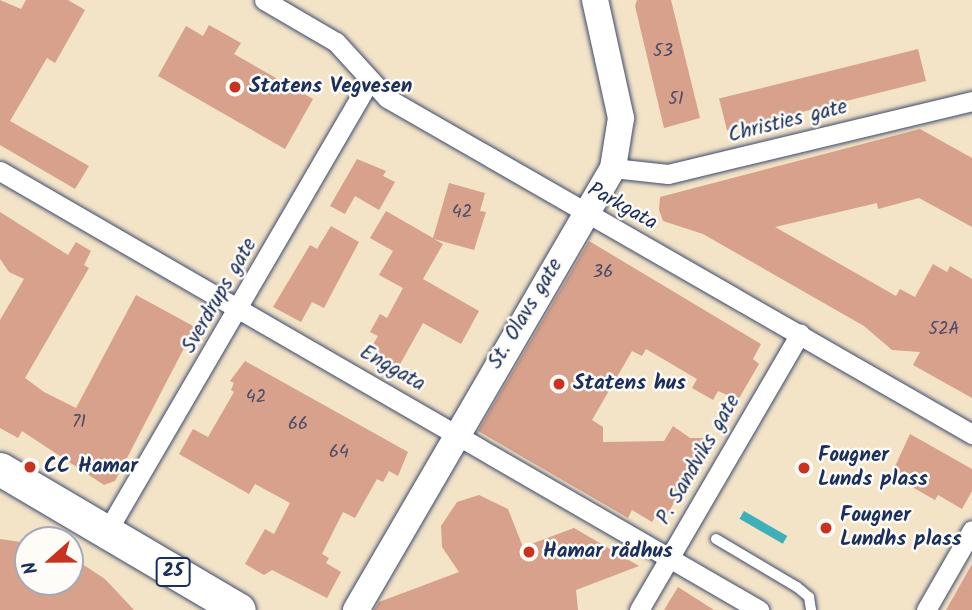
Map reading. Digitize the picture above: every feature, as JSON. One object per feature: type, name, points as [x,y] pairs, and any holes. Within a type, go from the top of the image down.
[{"type":"highway","name":"25","points":[[0,468],[239,610]]},
{"type":"main road","name":"St. Olavs gate","points":[[356,610],[456,433],[613,168],[621,118],[595,0]]},
{"type":"street","name":"Parkgata","points":[[264,0],[336,42],[387,98],[972,434]]},
{"type":"street","name":"Sverdrups gate","points":[[106,533],[240,308],[370,80]]},
{"type":"street","name":"Christies gate","points":[[613,168],[668,174],[972,101]]},
{"type":"street","name":"Enggata","points":[[0,170],[760,610]]},
{"type":"street","name":"P. Sandviks gate","points":[[639,610],[800,333]]},
{"type":"street","points":[[926,610],[972,530]]},
{"type":"lane","points":[[716,539],[797,587],[809,597],[811,610]]},
{"type":"water","points":[[744,511],[787,536],[783,544],[740,519]]},
{"type":"building","points":[[0,0],[21,9],[26,0],[68,0],[85,10],[55,63],[47,58],[10,121],[89,166],[75,189],[0,145]]},
{"type":"building","points":[[637,0],[671,0],[700,118],[664,128],[635,6]]},
{"type":"building","name":"Statens Vegvesen","points":[[209,25],[241,43],[234,54],[313,99],[285,149],[158,76],[186,26],[203,36]]},
{"type":"building","points":[[918,49],[926,81],[727,131],[719,99]]},
{"type":"building","points":[[920,129],[972,158],[972,227],[919,198],[878,209],[877,203],[775,227],[896,296],[900,289],[915,297],[933,264],[947,272],[950,266],[972,279],[972,398],[913,365],[920,352],[892,350],[864,326],[703,234],[663,221],[659,210],[660,197]]},
{"type":"building","points":[[357,159],[386,171],[383,176],[395,182],[379,210],[355,196],[345,214],[330,206]]},
{"type":"building","points":[[449,183],[485,193],[480,211],[486,212],[474,250],[434,239],[443,244],[423,279],[479,311],[461,344],[423,323],[394,375],[365,358],[378,336],[370,332],[380,314],[387,318],[403,288],[379,275],[393,251],[370,238],[386,211],[433,238]]},
{"type":"building","points":[[0,212],[68,255],[76,242],[91,251],[84,265],[89,268],[25,378],[44,392],[76,408],[136,295],[195,327],[115,481],[104,485],[22,431],[18,438],[0,428],[0,320],[24,279],[9,272],[0,259]]},
{"type":"building","points":[[331,226],[359,242],[324,308],[312,302],[301,322],[273,307],[310,245],[317,249]]},
{"type":"building","name":"Statens hus","points":[[589,241],[761,344],[753,359],[759,364],[738,400],[718,391],[713,400],[692,388],[697,379],[646,349],[642,356],[632,351],[592,420],[603,427],[603,442],[664,441],[673,426],[690,438],[711,438],[667,515],[659,511],[652,522],[632,510],[628,518],[478,431]]},
{"type":"building","points":[[245,361],[408,452],[398,476],[389,471],[383,482],[377,479],[355,518],[343,512],[322,554],[329,558],[326,563],[341,572],[327,598],[272,570],[264,575],[245,564],[265,529],[274,534],[290,503],[255,484],[249,494],[179,454],[193,429],[208,437],[234,392],[231,390],[234,383],[230,381]]},
{"type":"building","points":[[910,434],[972,469],[972,491],[962,509],[938,495],[935,500],[891,475]]},
{"type":"building","name":"Hamar rådhus","points":[[479,495],[508,509],[523,547],[574,528],[639,566],[576,590],[578,610],[374,610],[379,602],[459,572],[442,547],[441,526],[457,502]]},
{"type":"building","points":[[0,539],[14,541],[14,596],[84,596],[84,565],[105,579],[134,610],[0,610]]},
{"type":"building","points":[[972,564],[972,610],[946,610]]},
{"type":"building","points":[[678,587],[714,610],[664,610]]},
{"type":"place","name":"Statens Vegvesen","points":[[235,87]]},
{"type":"place","name":"Statens hus","points":[[559,384]]},
{"type":"place","name":"CC Hamar","points":[[30,467]]},
{"type":"place","name":"Fougner Lunds plass","points":[[804,468]]},
{"type":"place","name":"Fougner Lundhs plass","points":[[826,528]]},
{"type":"place","name":"Hamar rådhus","points":[[529,552]]}]
